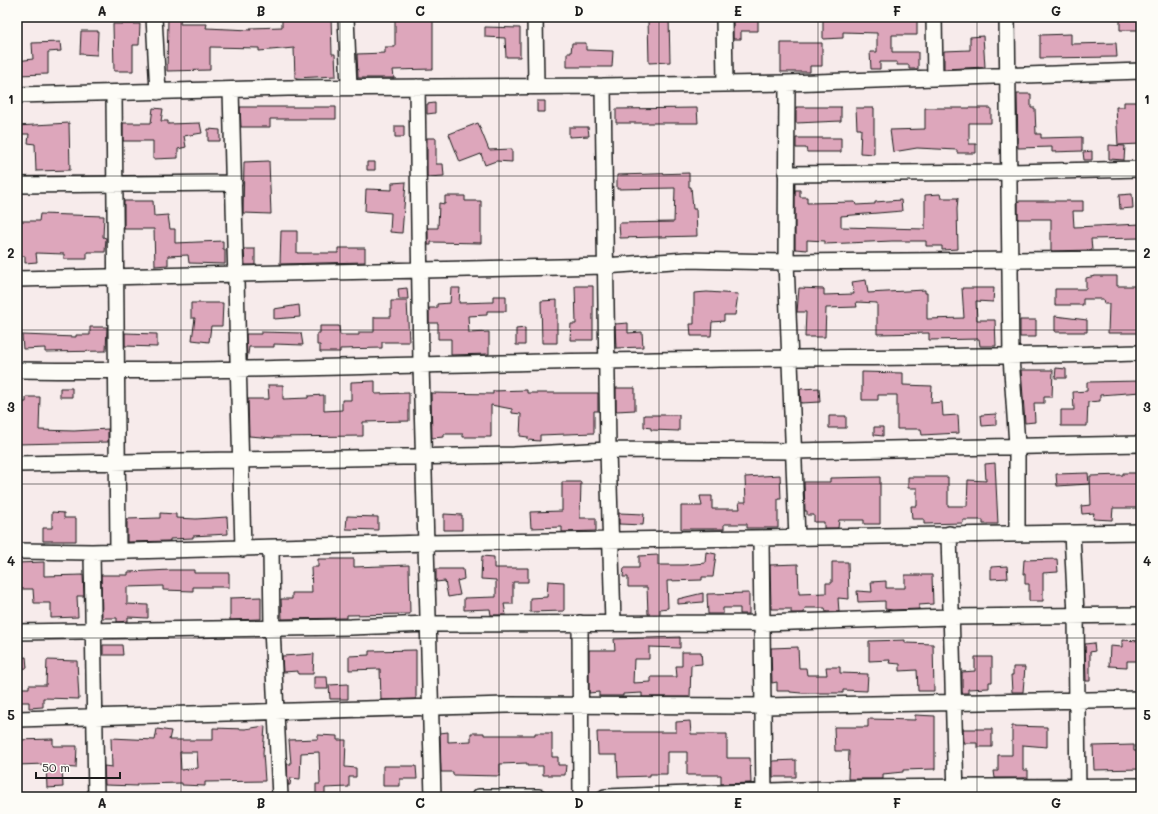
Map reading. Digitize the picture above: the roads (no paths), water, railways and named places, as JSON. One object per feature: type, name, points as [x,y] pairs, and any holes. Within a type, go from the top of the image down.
[{"type":"street","points":[[154,17],[158,92]]},
{"type":"street","points":[[346,17],[350,87]]},
{"type":"street","points":[[535,17],[536,86]]},
{"type":"street","points":[[724,17],[725,84]]},
{"type":"street","points":[[934,17],[935,78]]},
{"type":"street","points":[[1007,17],[1011,356],[1016,445],[1017,534]]},
{"type":"street","points":[[17,95],[350,87],[603,86],[787,83],[1141,71]]},
{"type":"street","points":[[787,83],[786,262],[792,451],[797,538]]},
{"type":"street","points":[[603,86],[606,361],[613,623]]},
{"type":"street","points":[[417,87],[424,456],[433,797]]},
{"type":"street","points":[[231,90],[243,549]]},
{"type":"street","points":[[114,92],[117,277],[118,550]]},
{"type":"street","points":[[786,174],[1141,169]]},
{"type":"street","points":[[17,185],[234,183]]},
{"type":"street","points":[[17,279],[605,266],[686,260],[786,262],[1141,259]]},
{"type":"street","points":[[17,370],[117,372],[238,368],[606,361],[790,360],[1141,353]]},
{"type":"street","points":[[17,464],[514,455],[608,450],[792,451],[1016,445],[1141,444]]},
{"type":"street","points":[[17,551],[92,552],[118,550],[243,549],[427,543],[1141,532]]},
{"type":"street","points":[[1072,533],[1076,616],[1078,792]]},
{"type":"street","points":[[949,534],[956,792]]},
{"type":"street","points":[[761,539],[764,794]]},
{"type":"street","points":[[270,548],[275,712],[280,797]]},
{"type":"street","points":[[92,552],[92,631],[96,797]]},
{"type":"street","points":[[17,632],[429,624],[762,623],[951,617],[1141,615]]},
{"type":"street","points":[[580,623],[581,797]]},
{"type":"street","points":[[17,719],[580,704],[763,706],[1141,699]]},
{"type":"street","points":[[605,797],[764,794],[1078,792],[1141,786]]},
{"type":"street","points":[[479,797],[539,797]]}]
